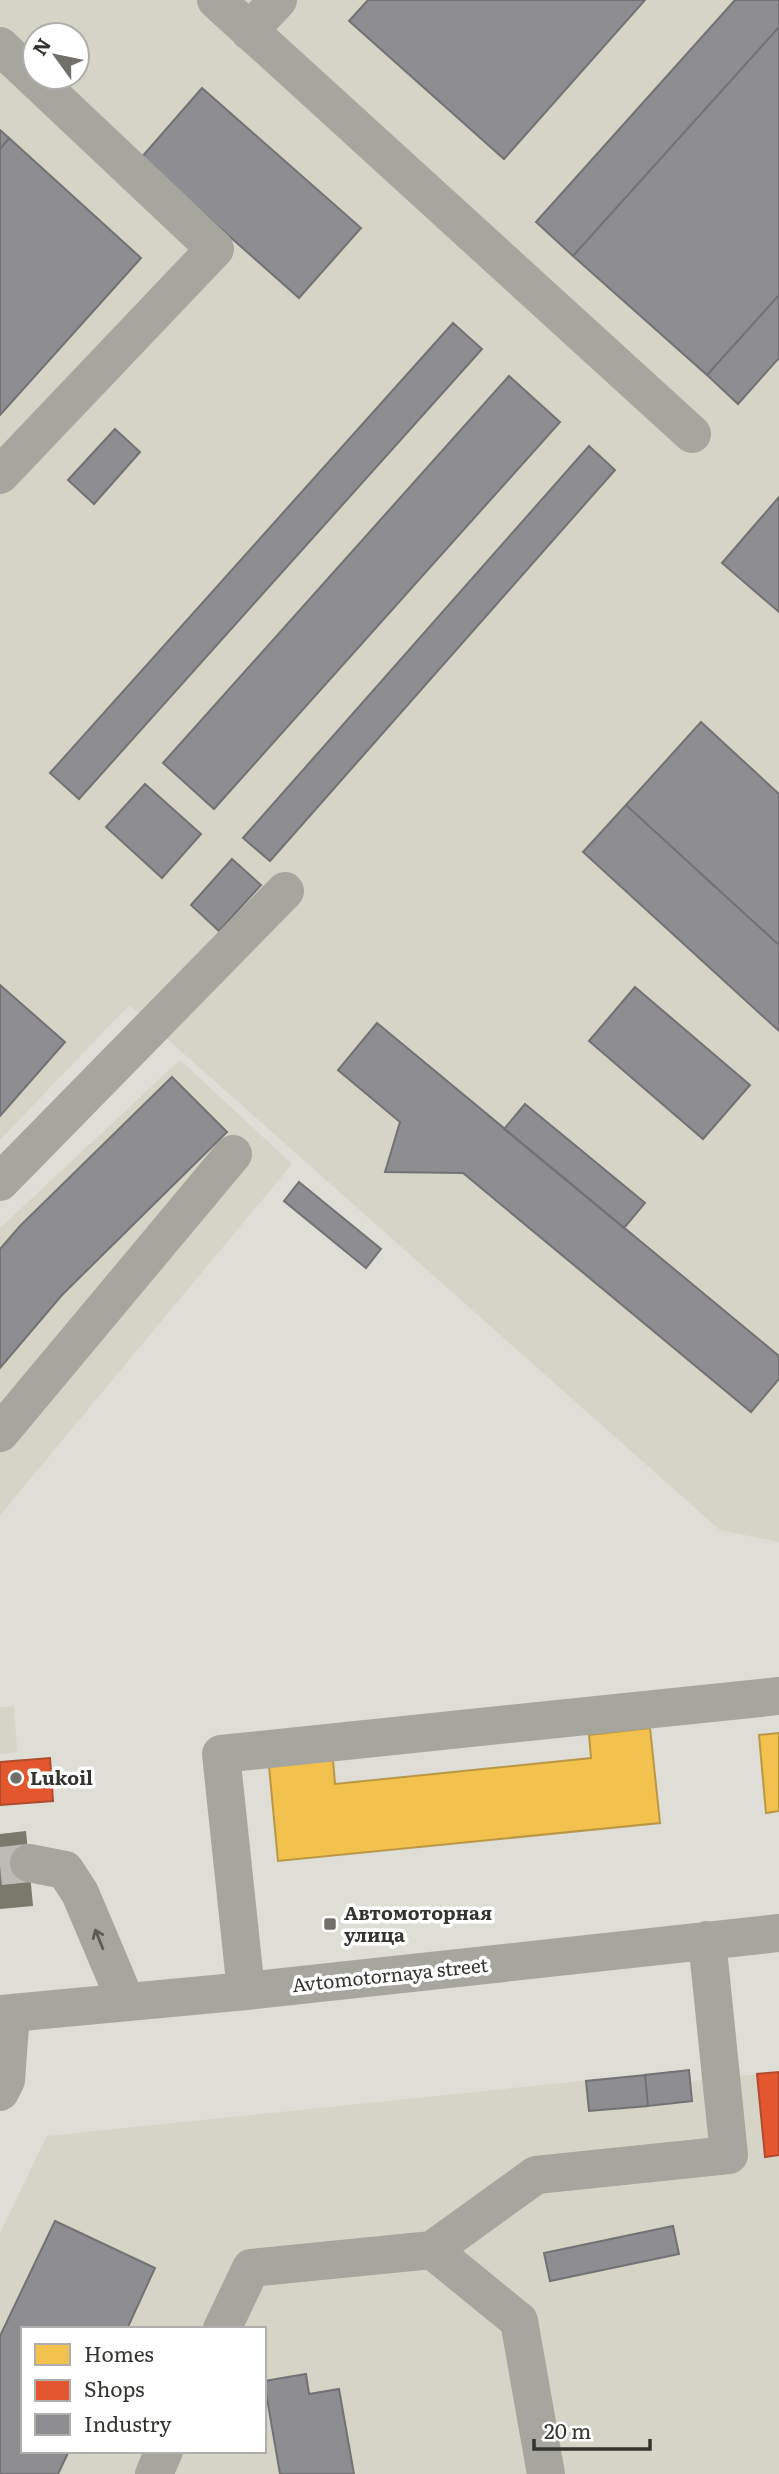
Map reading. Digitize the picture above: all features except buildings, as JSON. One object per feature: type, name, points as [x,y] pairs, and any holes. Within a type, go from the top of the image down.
[{"type":"street","points":[[216,0],[692,433]]},
{"type":"street","points":[[249,31],[278,0]]},
{"type":"street","points":[[0,46],[215,249],[0,475]]},
{"type":"street","points":[[0,1182],[285,891]]},
{"type":"street","points":[[0,1433],[233,1154]]},
{"type":"street","points":[[246,1991],[221,1754],[779,1696]]},
{"type":"street","points":[[29,1863],[65,1870],[80,1893],[126,2002]]},
{"type":"street","name":"Avtomotornaya street","points":[[5,2013],[246,1991],[779,1933]]},
{"type":"street","points":[[223,2327],[251,2268],[432,2249],[536,2175],[729,2155],[708,1940]]},
{"type":"street","points":[[0,2092],[6,2080],[5,2013]]},
{"type":"street","points":[[432,2249],[519,2321],[546,2474]]},
{"type":"street","points":[[154,2474],[163,2453]]},
{"type":"shaded area","points":[[0,0],[779,0],[779,1542],[720,1530],[129,1005],[0,1140]]},
{"type":"shaded area","points":[[180,1060],[292,1164],[0,1515],[0,1228]]},
{"type":"shaded area","points":[[14,1706],[17,1752],[0,1754],[0,1707]]},
{"type":"shaded area","points":[[689,2070],[690,2081],[779,2072],[779,2474],[0,2474],[0,2233],[47,2136]]},
{"type":"tunnel","points":[[0,1866],[29,1863]]},
{"type":"place","name":"Lukoil","points":[[16,1778]]},
{"type":"place","name":"Автомоторная улица","points":[[330,1924]]}]
